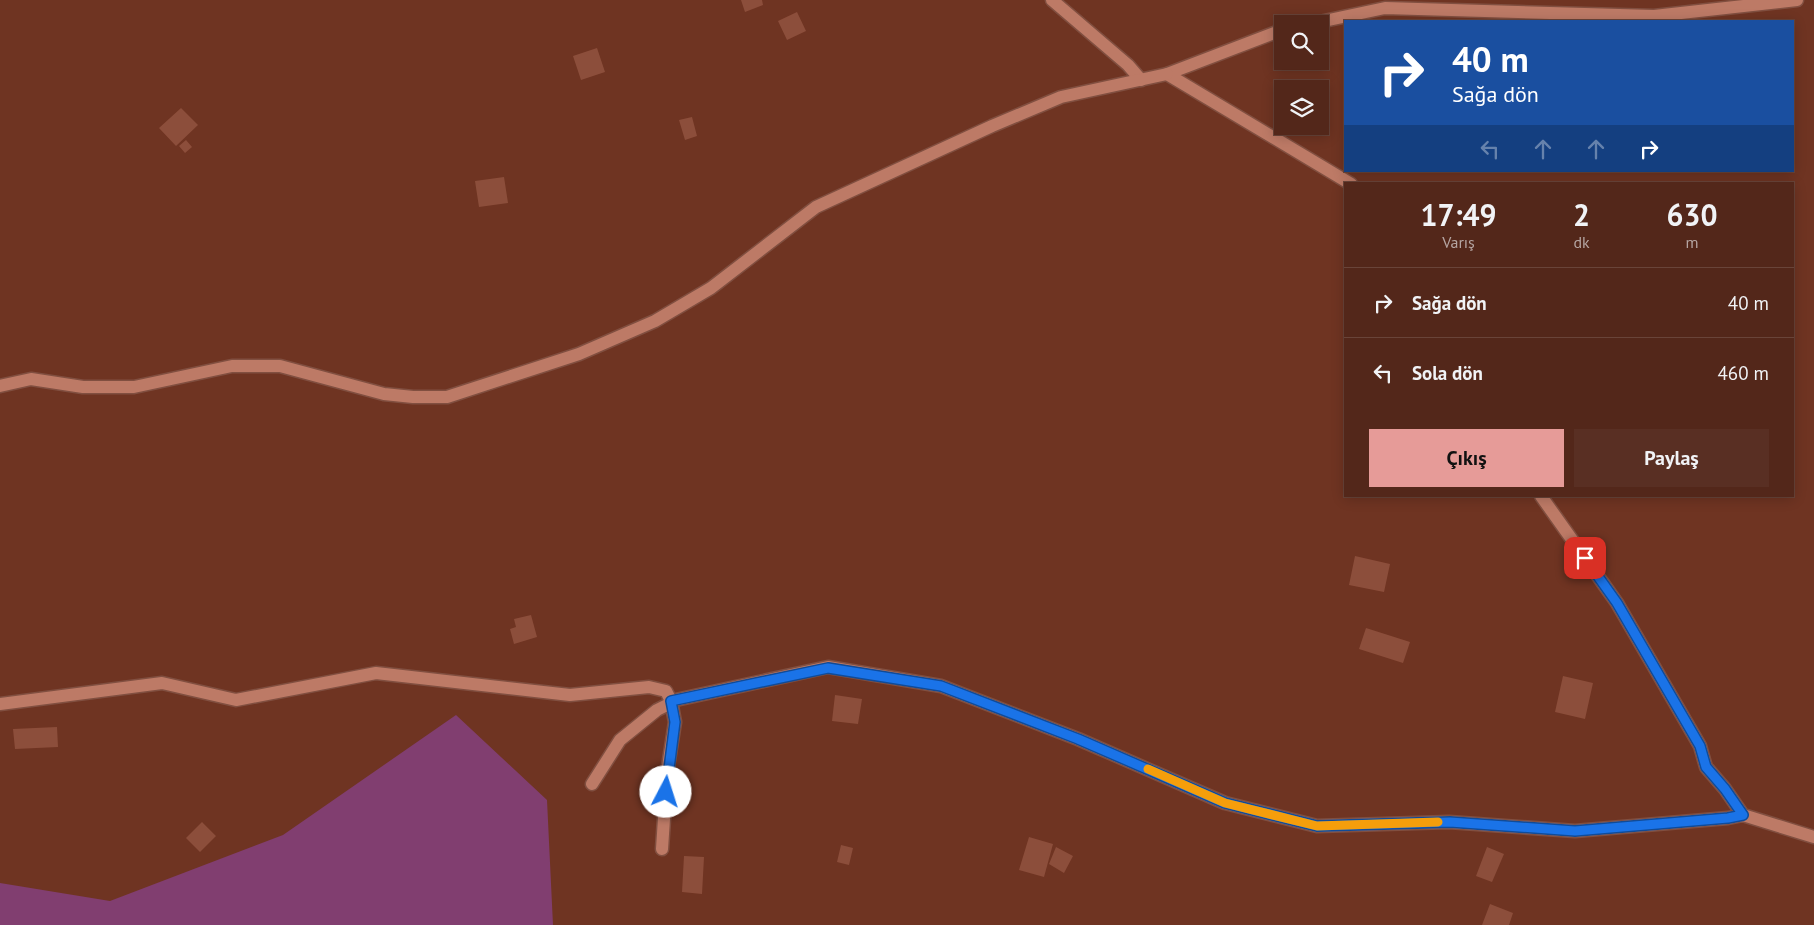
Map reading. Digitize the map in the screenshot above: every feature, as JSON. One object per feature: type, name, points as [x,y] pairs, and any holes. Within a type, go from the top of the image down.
[{"type":"street","points":[[1052,0],[1128,66],[1141,80]]},
{"type":"street","points":[[1329,20],[1385,8],[1654,16],[1788,1]]},
{"type":"street","points":[[0,386],[31,378],[82,387],[134,388],[232,366],[280,366],[384,394],[413,397],[447,397],[579,354],[654,321],[711,288],[816,207],[983,130],[1062,97],[1167,74],[1274,33]]},
{"type":"street","points":[[1167,74],[1348,182]]},
{"type":"street","points":[[1542,497],[1617,603],[1700,746],[1706,767],[1725,789],[1743,815]]},
{"type":"street","points":[[592,784],[620,740],[657,710],[671,702],[828,668],[941,686],[1078,739],[1225,803],[1317,826],[1450,822],[1575,831],[1728,818],[1743,815],[1814,836]]},
{"type":"street","points":[[0,704],[162,683],[236,700],[376,673],[570,695],[649,687],[666,691],[671,702],[675,722],[667,773],[662,849]]},
{"type":"shaded area","points":[[456,715],[547,800],[553,925],[0,925],[0,883],[110,901],[283,835]]},
{"type":"building","points":[[741,0],[762,0],[763,5],[745,12]]},
{"type":"building","points":[[797,12],[806,31],[787,40],[778,21]]},
{"type":"building","points":[[597,48],[605,72],[581,80],[573,56]]},
{"type":"building","points":[[181,108],[198,125],[176,146],[159,128]]},
{"type":"building","points":[[692,117],[697,136],[685,140],[679,120]]},
{"type":"building","points":[[186,140],[192,147],[185,153],[179,146]]},
{"type":"building","points":[[504,177],[508,203],[479,207],[475,181]]},
{"type":"building","points":[[1355,556],[1390,564],[1384,592],[1349,585]]},
{"type":"building","points":[[531,615],[537,637],[514,644],[510,629],[516,627],[514,619]]},
{"type":"building","points":[[1366,628],[1410,642],[1403,663],[1359,649]]},
{"type":"building","points":[[1563,676],[1593,683],[1585,719],[1555,712]]},
{"type":"building","points":[[835,695],[862,699],[858,724],[832,721]]},
{"type":"building","points":[[57,727],[58,747],[15,749],[13,729]]},
{"type":"building","points":[[202,822],[216,836],[200,852],[186,838]]},
{"type":"building","points":[[1029,837],[1053,844],[1044,877],[1019,870]]},
{"type":"building","points":[[841,845],[853,848],[849,865],[837,862]]},
{"type":"building","points":[[1056,847],[1073,856],[1064,873],[1049,864]]},
{"type":"building","points":[[1487,847],[1504,854],[1492,882],[1476,876]]},
{"type":"building","points":[[684,856],[704,857],[702,894],[682,892]]},
{"type":"building","points":[[1490,904],[1513,913],[1509,925],[1482,925]]},
{"type":"slow traffic","points":[[1148,769],[1225,803],[1317,826],[1438,822]]},
{"type":"route","points":[[666,792],[675,722],[671,701],[828,668],[941,686],[1078,739],[1225,803],[1317,826],[1450,822],[1575,831],[1728,818],[1743,815],[1725,789],[1706,767],[1700,746],[1617,603],[1585,558]]}]
